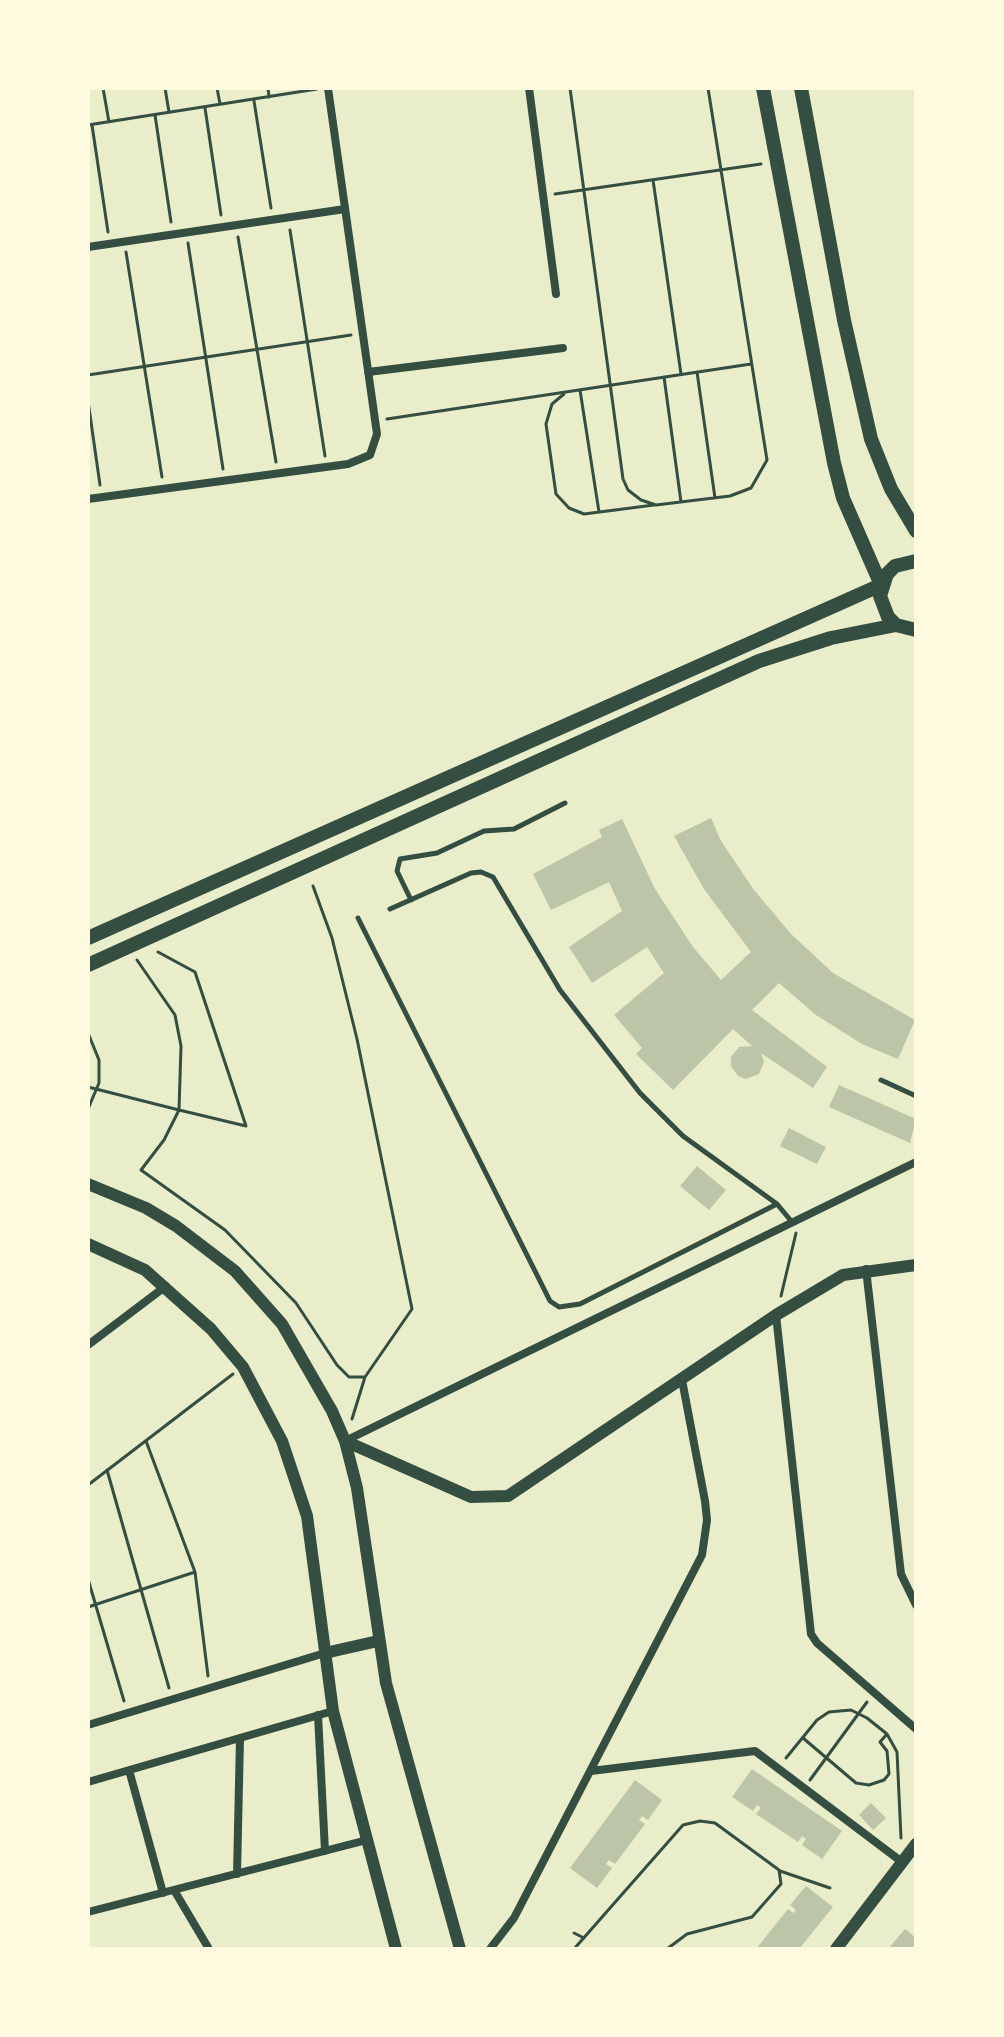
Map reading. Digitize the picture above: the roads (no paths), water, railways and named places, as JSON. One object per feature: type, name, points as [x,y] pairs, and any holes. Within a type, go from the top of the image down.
[{"type":"main road","points":[[763,88],[843,498],[881,585],[882,607],[909,631]]},
{"type":"main road","points":[[801,88],[868,427],[891,489],[916,531]]},
{"type":"main road","points":[[88,938],[881,585],[895,566],[916,561]]},
{"type":"main road","points":[[88,965],[759,661],[831,638],[909,631]]},
{"type":"main road","points":[[531,739],[540,760]]},
{"type":"street","points":[[88,499],[361,461],[370,455],[376,445],[327,88]]},
{"type":"street","points":[[529,88],[556,294]]},
{"type":"street","points":[[88,247],[345,209]]},
{"type":"street","points":[[368,372],[563,348]]},
{"type":"street","points":[[345,1441],[916,1162]]},
{"type":"street","points":[[88,1184],[166,1220],[235,1271],[289,1334],[345,1441],[357,1488],[378,1641],[397,1724],[460,1949]]},
{"type":"street","points":[[88,1244],[119,1256],[166,1286],[211,1329],[243,1367],[277,1431],[301,1491],[307,1516],[333,1711],[396,1949]]},
{"type":"street","points":[[345,1441],[471,1497],[494,1499],[522,1490],[776,1315],[843,1275],[866,1269],[916,1265]]},
{"type":"street","points":[[866,1269],[901,1574],[916,1605]]},
{"type":"street","points":[[88,1345],[166,1286]]},
{"type":"street","points":[[776,1315],[813,1640],[916,1729]]},
{"type":"street","points":[[490,1949],[514,1918],[702,1555],[707,1520],[705,1501],[682,1380]]},
{"type":"street","points":[[88,1725],[325,1653],[378,1641]]},
{"type":"street","points":[[88,1782],[333,1711]]},
{"type":"street","points":[[318,1715],[325,1851]]},
{"type":"street","points":[[237,1874],[240,1738]]},
{"type":"street","points":[[591,1771],[748,1751],[761,1754],[902,1862]]},
{"type":"street","points":[[129,1770],[163,1893]]},
{"type":"street","points":[[88,1912],[367,1840]]},
{"type":"street","points":[[836,1949],[916,1844]]},
{"type":"street","points":[[174,1890],[209,1949]]},
{"type":"lane","points":[[411,900],[397,871],[400,859],[437,853],[484,831],[514,829],[565,803]]},
{"type":"lane","points":[[390,909],[471,873],[481,872],[493,877],[554,982],[640,1093],[683,1136],[796,1221]]},
{"type":"lane","points":[[358,918],[550,1301],[559,1307],[580,1304],[777,1204]]},
{"type":"lane","points":[[881,1080],[916,1096]]}]
